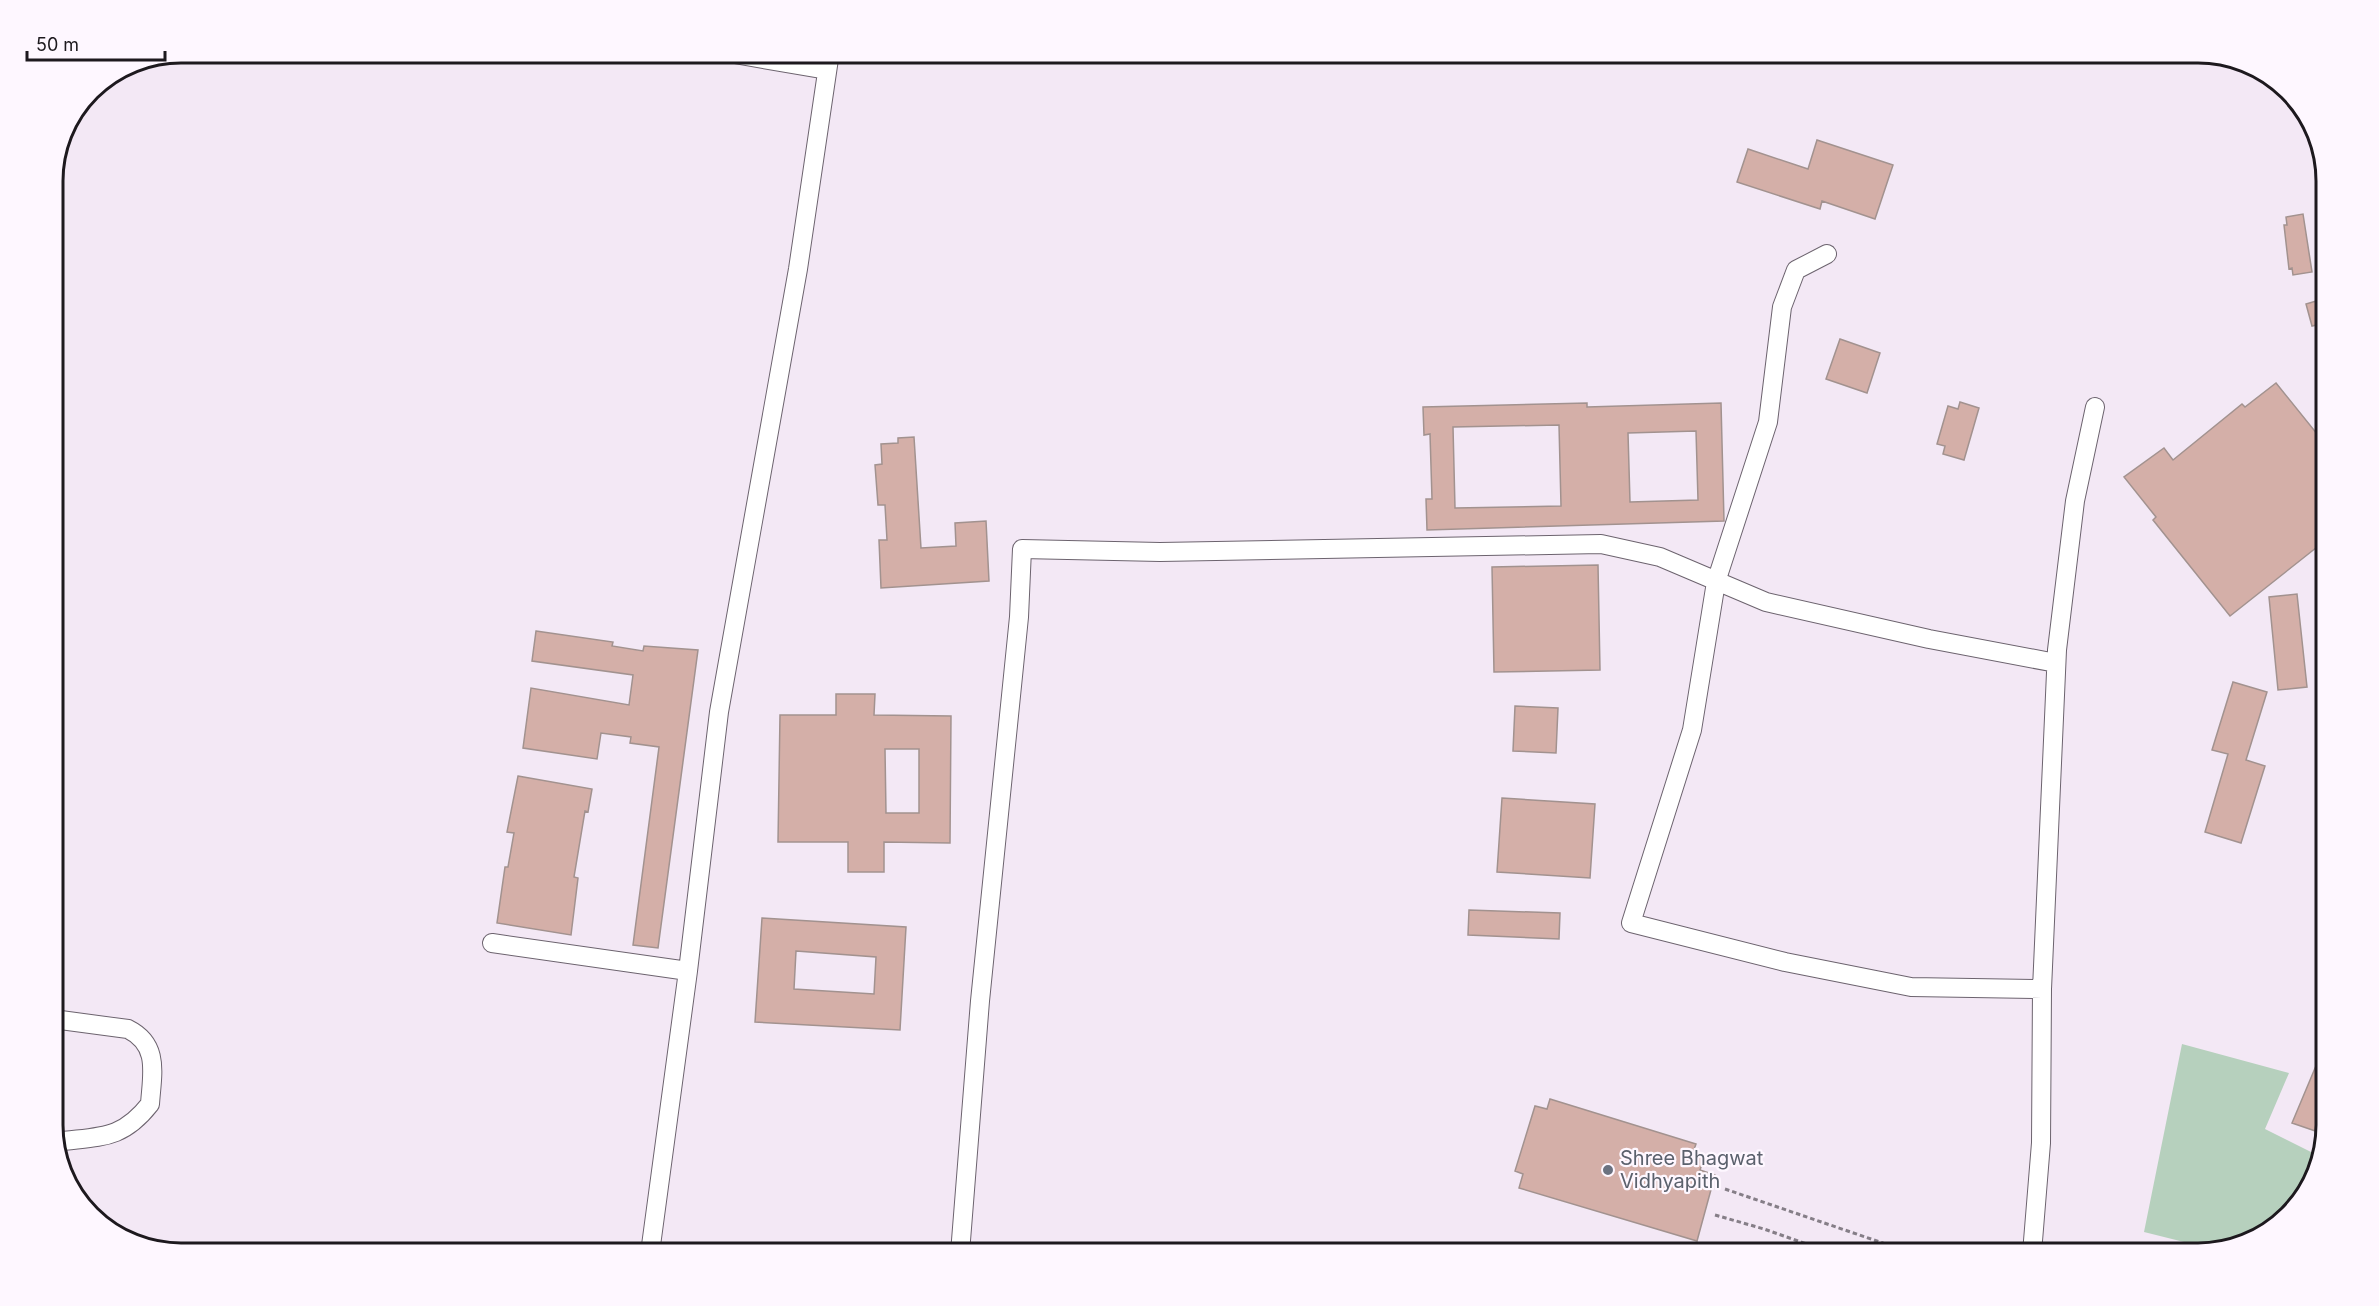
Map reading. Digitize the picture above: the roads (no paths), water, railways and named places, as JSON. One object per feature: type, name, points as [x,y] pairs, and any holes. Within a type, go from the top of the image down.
[{"type":"street","points":[[651,1243],[688,971],[718,712],[798,269],[829,63]]},
{"type":"street","points":[[1827,254],[1796,270],[1782,307],[1768,422],[1716,582],[1692,730],[1631,922],[1785,962],[1911,987],[2042,989]]},
{"type":"street","points":[[2033,1243],[2041,1143],[2042,989],[2056,663],[2075,501],[2095,407]]},
{"type":"street","points":[[961,1243],[980,1001],[1019,617],[1022,549],[1160,552],[1601,544],[1660,557],[1766,602],[1929,639],[2056,663]]},
{"type":"street","points":[[492,942],[688,971]]},
{"type":"street","points":[[63,1020],[128,1029],[137,1033],[146,1042],[153,1058],[150,1104],[128,1128],[110,1135],[64,1141]]},
{"type":"place","name":"Shree Bhagwat Vidhyapith","points":[[1608,1170]]}]
